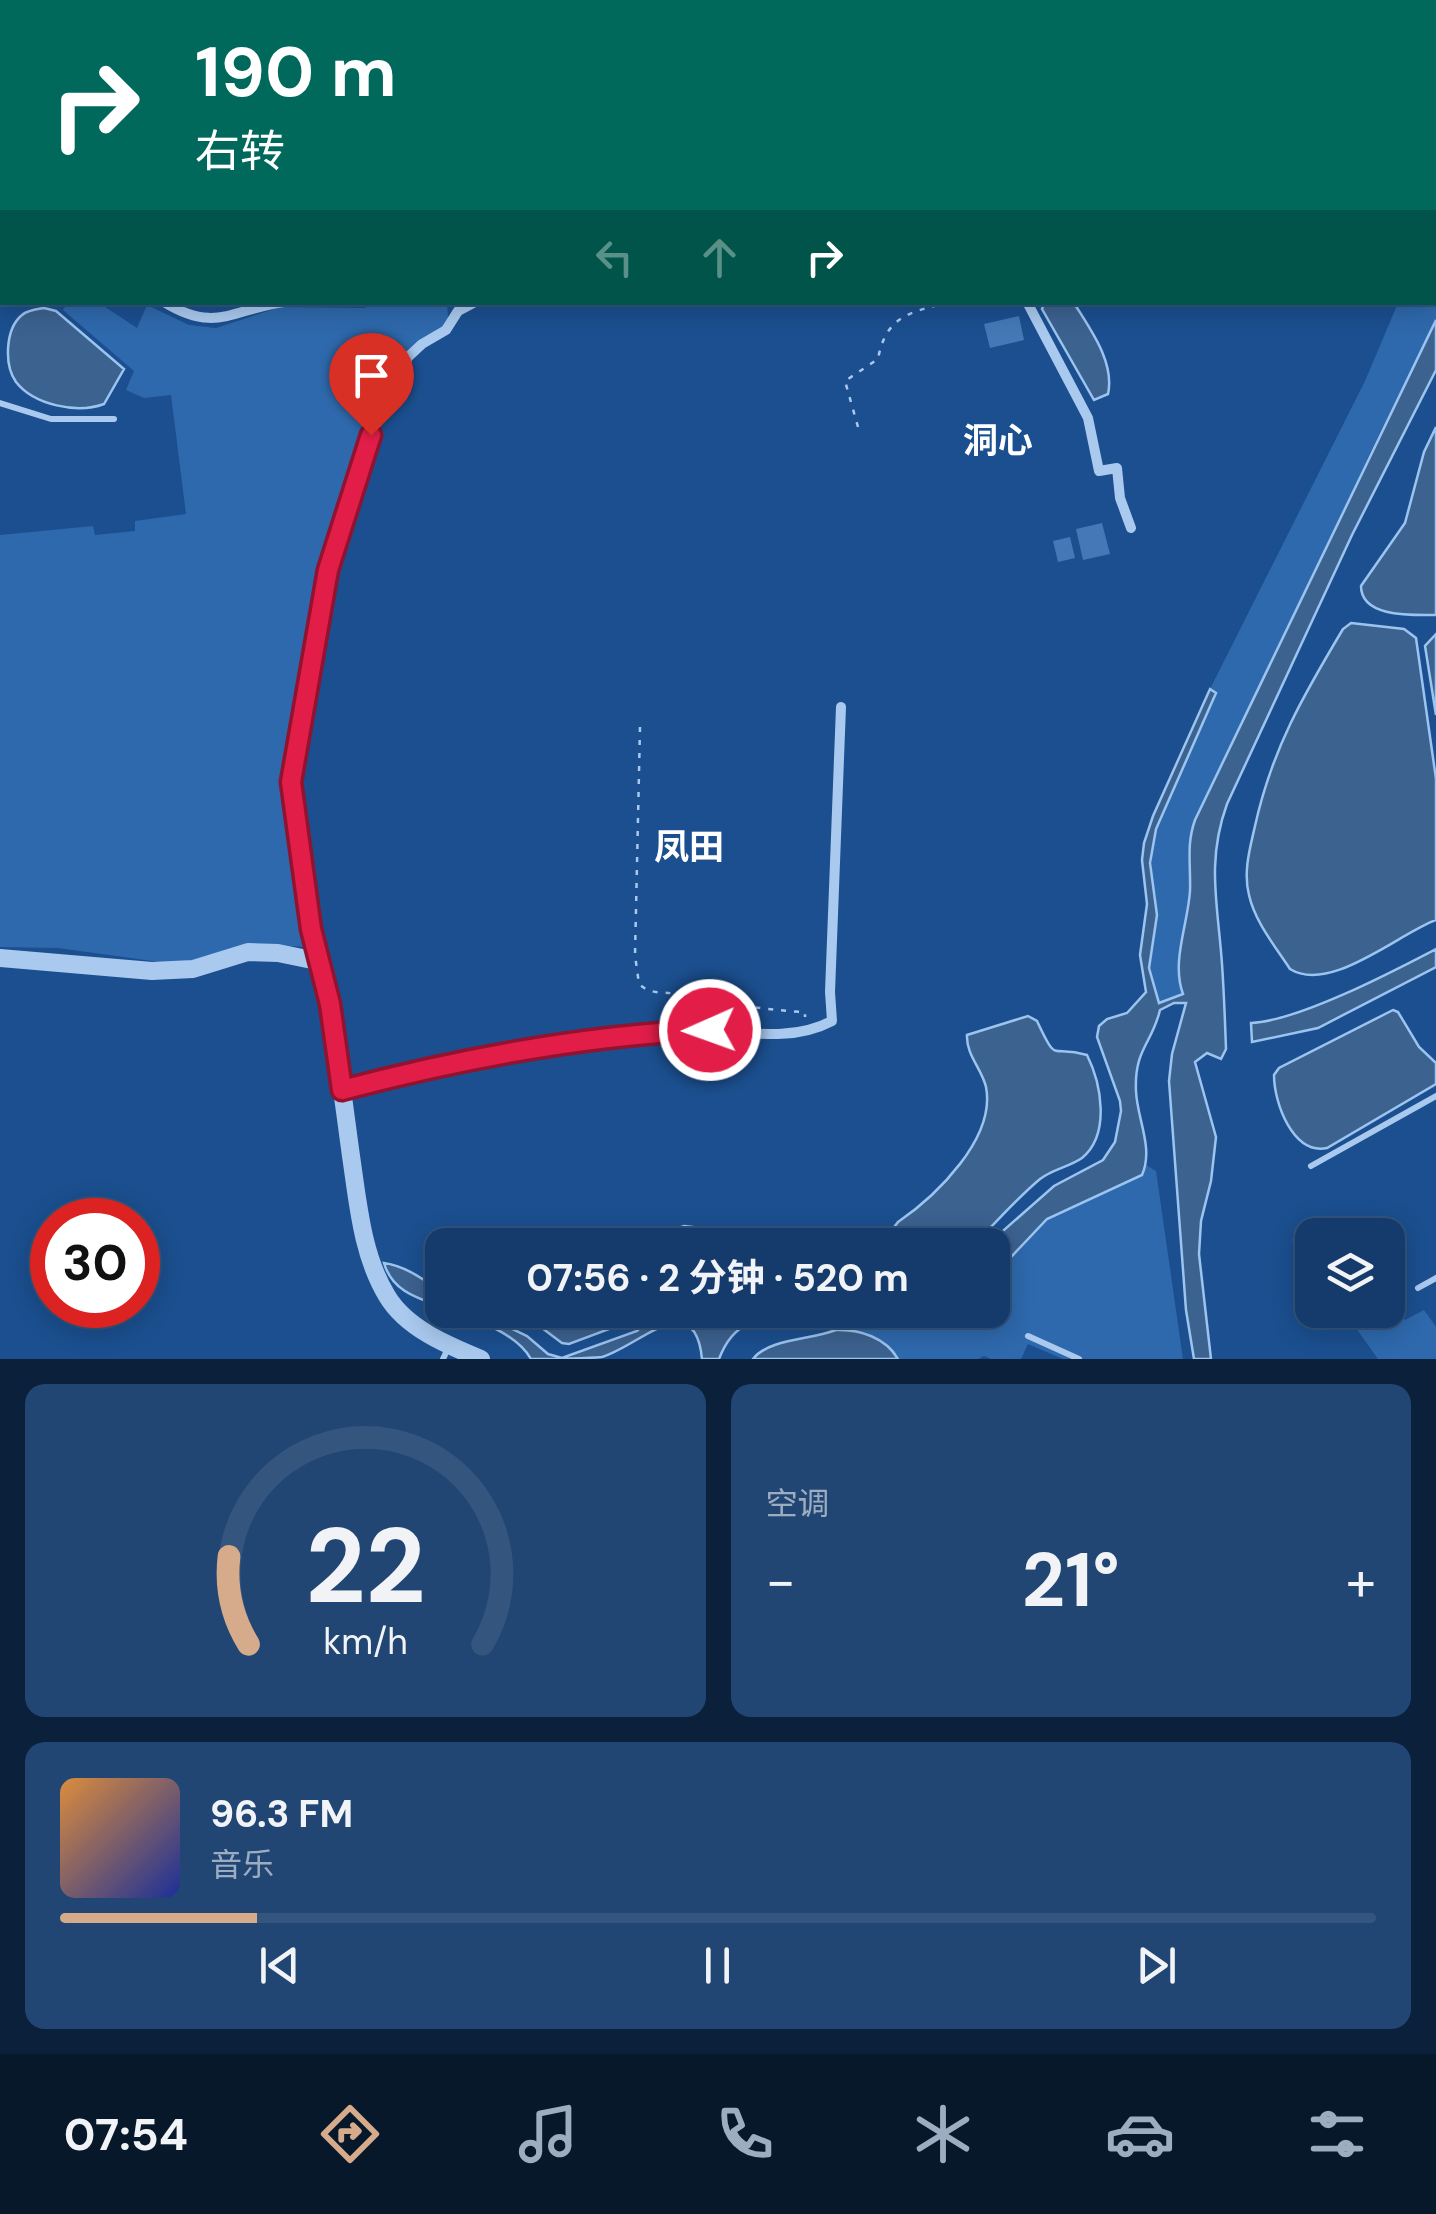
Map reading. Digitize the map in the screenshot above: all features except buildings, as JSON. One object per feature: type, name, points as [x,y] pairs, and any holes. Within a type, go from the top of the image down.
[{"type":"street","points":[[169,305],[186,315],[222,320],[274,305]]},
{"type":"street","points":[[1029,305],[1088,418],[1099,471],[1117,468],[1120,498],[1130,528]]},
{"type":"street","points":[[457,307],[446,330],[408,357],[364,452],[328,570],[291,782],[317,961],[330,1004],[359,1212],[375,1271],[397,1309],[446,1352],[480,1359]]},
{"type":"street","points":[[342,1090],[439,1065],[540,1046],[644,1032],[710,1030],[769,1035],[832,1021],[841,707]]},
{"type":"street","points":[[0,958],[152,970],[194,969],[248,952],[317,961]]},
{"type":"lane","points":[[0,403],[50,420],[114,419]]},
{"type":"lane","points":[[1311,1166],[1436,1096]]},
{"type":"lane","points":[[1418,1288],[1436,1278]]},
{"type":"lane","points":[[1028,1336],[1080,1359]]},
{"type":"path","points":[[858,427],[845,380],[878,358],[882,340],[894,323],[908,314],[940,305]]},
{"type":"path","points":[[640,726],[634,954],[638,984],[653,992],[732,1006],[804,1012],[806,1029]]},
{"type":"shaded area","points":[[66,305],[102,305],[137,328],[147,305],[189,325],[216,328],[280,307],[447,305],[448,318],[443,327],[411,348],[396,367],[345,493],[318,600],[287,790],[309,942],[306,947],[259,944],[189,962],[167,963],[58,948],[0,947],[0,535],[93,526],[95,535],[135,531],[135,521],[186,514],[171,395],[144,398],[126,390],[134,371],[63,310]]},
{"type":"shaded area","points":[[1044,305],[1075,305],[1105,358],[1108,394],[1094,400],[1042,309]]},
{"type":"shaded area","points":[[1397,305],[1436,305],[1436,320],[1370,453],[1188,851],[1190,894],[1179,980],[1184,994],[1160,1003],[1149,973],[1156,897],[1151,875],[1156,829],[1215,694],[1210,689],[1365,381]]},
{"type":"shaded area","points":[[44,308],[56,311],[124,369],[104,404],[81,408],[45,402],[16,382],[8,357],[12,329],[24,313]]},
{"type":"shaded area","points":[[1436,320],[1436,370],[1352,535],[1227,804],[1221,825],[1215,884],[1226,1049],[1221,1059],[1207,1053],[1195,1062],[1216,1137],[1199,1254],[1211,1359],[1194,1359],[1186,1310],[1169,1081],[1186,1003],[1174,1003],[1160,1010],[1138,1065],[1137,1102],[1146,1144],[1142,1175],[1047,1219],[1010,1257],[1010,1228],[1006,1228],[1054,1186],[1103,1160],[1115,1142],[1120,1101],[1097,1037],[1099,1026],[1127,1013],[1146,992],[1140,955],[1147,904],[1144,843],[1210,689],[1216,693],[1156,829],[1150,863],[1157,915],[1149,968],[1159,1003],[1183,994],[1179,956],[1189,904],[1190,847],[1195,820]]},
{"type":"shaded area","points":[[1436,427],[1436,615],[1379,609],[1369,604],[1361,586],[1405,523],[1424,452]]},
{"type":"shaded area","points":[[1351,623],[1404,629],[1416,638],[1436,779],[1436,920],[1344,968],[1306,975],[1290,969],[1261,924],[1249,895],[1248,860],[1262,798],[1280,747],[1315,677],[1343,629]]},
{"type":"shaded area","points":[[1436,634],[1436,715],[1425,646]]},
{"type":"shaded area","points":[[1436,949],[1436,967],[1318,1028],[1252,1042],[1251,1023],[1319,1005]]},
{"type":"shaded area","points":[[1393,1010],[1419,1047],[1436,1063],[1436,1084],[1327,1148],[1304,1143],[1282,1112],[1274,1075],[1279,1068]]},
{"type":"shaded area","points":[[1028,1016],[1037,1021],[1052,1049],[1087,1055],[1101,1108],[1097,1136],[1082,1158],[1040,1179],[990,1228],[896,1228],[960,1164],[982,1126],[986,1087],[967,1035]]},
{"type":"shaded area","points":[[1146,1165],[1156,1171],[1183,1359],[1063,1359],[1028,1344],[1021,1359],[898,1359],[867,1335],[852,1331],[851,1328],[1010,1328],[1010,1257],[1047,1219],[1142,1175]]},
{"type":"shaded area","points":[[384,1263],[407,1270],[425,1281],[425,1301],[399,1287]]},
{"type":"shaded area","points":[[1424,1310],[1436,1327],[1436,1359],[1378,1359],[1356,1328],[1405,1328],[1405,1320]]},
{"type":"shaded area","points":[[493,1328],[510,1328],[548,1354],[562,1358],[640,1328],[659,1328],[602,1357],[576,1359],[531,1359],[507,1335]]},
{"type":"shaded area","points":[[542,1328],[612,1328],[569,1344]]},
{"type":"shaded area","points":[[690,1328],[741,1328],[729,1339],[719,1359],[702,1359]]},
{"type":"shaded area","points":[[836,1330],[871,1336],[887,1345],[898,1359],[753,1359],[769,1347]]},
{"type":"district","name":"洞心","points":[[998,441]]},
{"type":"district","name":"凤田","points":[[689,847]]},
{"type":"route","points":[[371,435],[328,570],[291,782],[311,929],[330,1004],[342,1090],[432,1066],[540,1046],[644,1032],[710,1030]]}]
